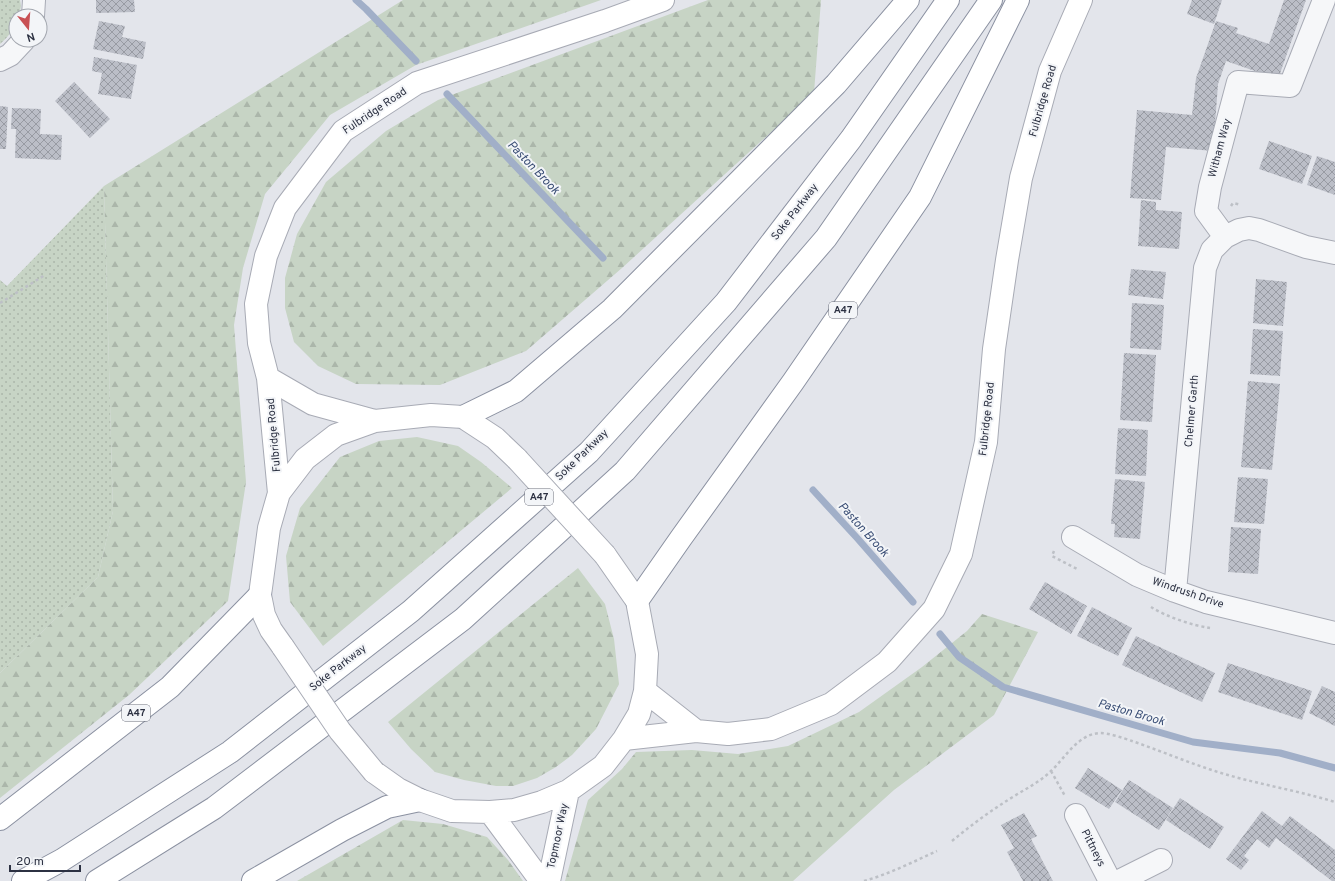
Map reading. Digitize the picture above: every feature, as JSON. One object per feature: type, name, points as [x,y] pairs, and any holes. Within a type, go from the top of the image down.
[{"type":"main road","name":"Fulbridge Road","points":[[279,493],[268,378],[259,343],[256,304],[266,256],[285,208],[343,131],[417,83],[605,21],[663,0]]},
{"type":"main road","points":[[463,417],[516,391],[612,309],[836,84],[908,0]]},
{"type":"main road","name":"Soke Parkway","points":[[23,881],[62,860],[230,752],[411,611],[589,452],[726,302],[851,139],[948,0]]},
{"type":"main road","points":[[97,881],[214,808],[463,618],[625,471],[826,238],[991,0]]},
{"type":"main road","name":"A47","points":[[637,601],[794,382],[920,197],[1018,0]]},
{"type":"main road","name":"Fulbridge Road","points":[[624,739],[696,731],[728,734],[772,729],[831,704],[888,662],[934,609],[961,554],[986,442],[994,349],[1007,260],[1022,178],[1050,71],[1082,0]]},
{"type":"main road","name":"Fulbridge Road","points":[[268,378],[313,404],[375,421]]},
{"type":"main road","points":[[431,415],[463,417],[495,438],[517,459],[605,555],[637,601],[647,654],[645,691],[638,714],[624,739],[603,766],[568,791],[542,802],[514,810],[490,812],[452,811],[420,800],[398,789],[374,772],[340,731],[271,630],[264,615],[260,595],[269,528],[279,493],[305,458],[336,435],[375,421],[431,415]]},
{"type":"main road","name":"A47","points":[[0,819],[170,687],[260,595]]},
{"type":"main road","points":[[645,691],[696,731]]},
{"type":"main road","name":"Topmoor Way","points":[[549,881],[568,791]]},
{"type":"main road","points":[[253,881],[342,830],[387,807],[420,800]]},
{"type":"main road","name":"Topmoor Way","points":[[490,812],[541,881]]},
{"type":"street","name":"Witham Way","points":[[1226,237],[1206,211],[1210,187],[1238,82],[1290,86],[1324,0]]},
{"type":"street","points":[[0,60],[10,55],[17,48]]},
{"type":"street","points":[[1226,237],[1239,230],[1249,228],[1259,230],[1306,247],[1335,253]]},
{"type":"street","name":"Chelmer Garth","points":[[1175,591],[1205,268],[1212,250],[1226,237]]},
{"type":"street","name":"Windrush Drive","points":[[1073,537],[1137,575],[1175,591],[1206,602],[1335,634]]},
{"type":"street","name":"Pittneys","points":[[1076,815],[1110,881]]},
{"type":"street","points":[[1118,881],[1161,860]]},
{"type":"path","points":[[0,303],[45,274]]},
{"type":"path","points":[[952,841],[975,822],[1040,781],[1069,751],[1086,737],[1100,733],[1158,749],[1217,772],[1306,793],[1335,802]]},
{"type":"path","points":[[1051,771],[1076,815]]},
{"type":"path","points":[[864,881],[876,878],[936,851]]},
{"type":"green space","points":[[0,0],[20,0],[21,8],[8,8],[8,36],[0,44]]},
{"type":"green space","points":[[403,0],[601,0],[416,65],[330,115],[265,194],[243,268],[234,325],[246,482],[228,601],[129,695],[0,798],[0,673],[98,577],[113,511],[104,186]]},
{"type":"green space","points":[[708,0],[821,0],[814,93],[622,268],[526,351],[440,385],[356,384],[318,366],[294,342],[285,308],[285,278],[297,234],[326,182],[386,131],[438,100]]},
{"type":"green space","points":[[104,186],[113,511],[98,577],[0,673],[0,280],[7,286]]},
{"type":"green space","points":[[417,437],[458,446],[481,462],[512,488],[323,646],[290,602],[286,556],[300,508],[340,457],[379,441]]},
{"type":"green space","points":[[578,568],[605,604],[614,639],[619,684],[596,729],[572,755],[556,767],[537,778],[513,786],[496,786],[464,780],[435,772],[411,749],[388,722]]},
{"type":"green space","points":[[982,614],[1038,632],[994,715],[894,790],[793,881],[565,881],[588,800],[622,769],[636,752],[692,750],[738,754],[788,746],[859,712],[922,667],[967,631]]},
{"type":"green space","points":[[403,820],[443,824],[487,837],[508,860],[523,881],[297,881]]},
{"type":"building","points":[[96,0],[134,0],[135,12],[96,13]]},
{"type":"building","points":[[1192,0],[1222,0],[1214,24],[1187,14]]},
{"type":"building","points":[[1284,0],[1306,0],[1278,79],[1226,61],[1218,84],[1213,151],[1166,147],[1161,200],[1130,198],[1137,110],[1192,115],[1196,78],[1216,21],[1238,28],[1236,33],[1269,44]]},
{"type":"building","points":[[99,21],[125,26],[122,37],[146,42],[143,59],[93,49]]},
{"type":"building","points":[[94,57],[137,65],[131,99],[98,94],[102,73],[92,71]]},
{"type":"building","points":[[74,82],[110,119],[90,138],[55,101]]},
{"type":"building","points":[[0,106],[8,107],[6,149],[0,149]]},
{"type":"building","points":[[12,108],[41,109],[40,134],[62,135],[61,160],[15,158],[16,129],[11,129]]},
{"type":"building","points":[[1269,141],[1312,156],[1302,184],[1259,169]]},
{"type":"building","points":[[1317,156],[1335,162],[1335,195],[1307,185]]},
{"type":"building","points":[[1141,200],[1156,202],[1156,210],[1182,212],[1179,249],[1138,246]]},
{"type":"building","points":[[1131,269],[1166,272],[1163,299],[1128,295]]},
{"type":"building","points":[[1256,279],[1287,282],[1283,326],[1253,323]]},
{"type":"building","points":[[1132,303],[1164,305],[1161,350],[1130,348]]},
{"type":"building","points":[[1253,329],[1283,331],[1280,376],[1250,374]]},
{"type":"building","points":[[1124,353],[1156,355],[1152,422],[1120,420]]},
{"type":"building","points":[[1248,381],[1280,384],[1272,470],[1241,467]]},
{"type":"building","points":[[1118,428],[1148,430],[1146,476],[1115,474]]},
{"type":"building","points":[[1238,477],[1268,479],[1264,524],[1234,522]]},
{"type":"building","points":[[1115,479],[1145,482],[1140,539],[1114,537],[1115,524],[1111,524]]},
{"type":"building","points":[[1231,527],[1261,529],[1258,574],[1228,572]]},
{"type":"building","points":[[1045,582],[1087,606],[1071,634],[1029,609]]},
{"type":"building","points":[[1092,607],[1132,628],[1118,656],[1077,636]]},
{"type":"building","points":[[1136,636],[1215,673],[1202,702],[1122,665]]},
{"type":"building","points":[[1228,663],[1312,691],[1302,720],[1218,692]]},
{"type":"building","points":[[1322,686],[1335,692],[1335,726],[1309,713]]},
{"type":"building","points":[[1088,768],[1122,790],[1109,809],[1075,788]]},
{"type":"building","points":[[1129,780],[1173,808],[1159,830],[1115,802]]},
{"type":"building","points":[[1180,798],[1224,827],[1210,849],[1166,820]]},
{"type":"building","points":[[1262,811],[1282,826],[1290,816],[1335,850],[1335,881],[1332,881],[1276,838],[1269,848],[1257,839],[1244,856],[1249,860],[1241,870],[1226,859]]},
{"type":"building","points":[[1024,813],[1037,836],[1031,839],[1053,881],[1023,881],[1007,852],[1014,848],[1001,825]]},
{"type":"waterway","name":"Paston Brook","points":[[356,0],[416,61]]},
{"type":"waterway","name":"Paston Brook","points":[[447,94],[603,258]]},
{"type":"waterway","name":"Paston Brook","points":[[813,490],[913,602]]},
{"type":"waterway","name":"Paston Brook","points":[[940,634],[959,657],[1003,687],[1193,742],[1280,753],[1335,768]]}]
